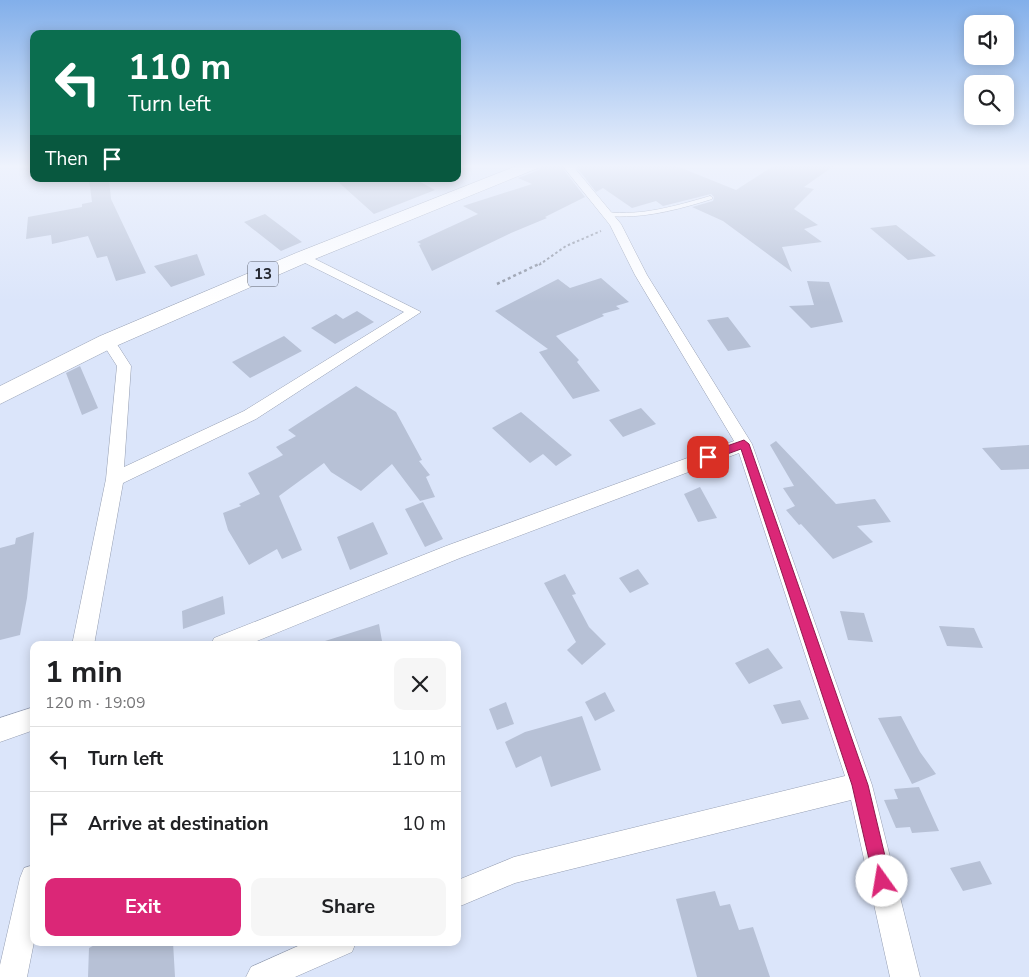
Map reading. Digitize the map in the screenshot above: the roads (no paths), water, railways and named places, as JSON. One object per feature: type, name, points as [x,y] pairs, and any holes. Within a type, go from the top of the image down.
[{"type":"main road","name":"13","points":[[0,396],[108,341],[303,257],[419,211]]},
{"type":"street","points":[[604,211],[611,219],[641,275],[744,444],[860,785],[905,977]]},
{"type":"street","points":[[115,479],[250,415],[414,312],[303,257]]},
{"type":"street","points":[[84,641],[115,479],[124,366],[108,341]]},
{"type":"street","points":[[232,641],[453,552],[744,444]]},
{"type":"street","points":[[0,730],[30,719]]},
{"type":"street","points":[[461,893],[514,870],[860,785]]},
{"type":"street","points":[[12,977],[30,896]]},
{"type":"street","points":[[261,977],[333,946]]},
{"type":"lane","points":[[611,219],[663,211]]}]
